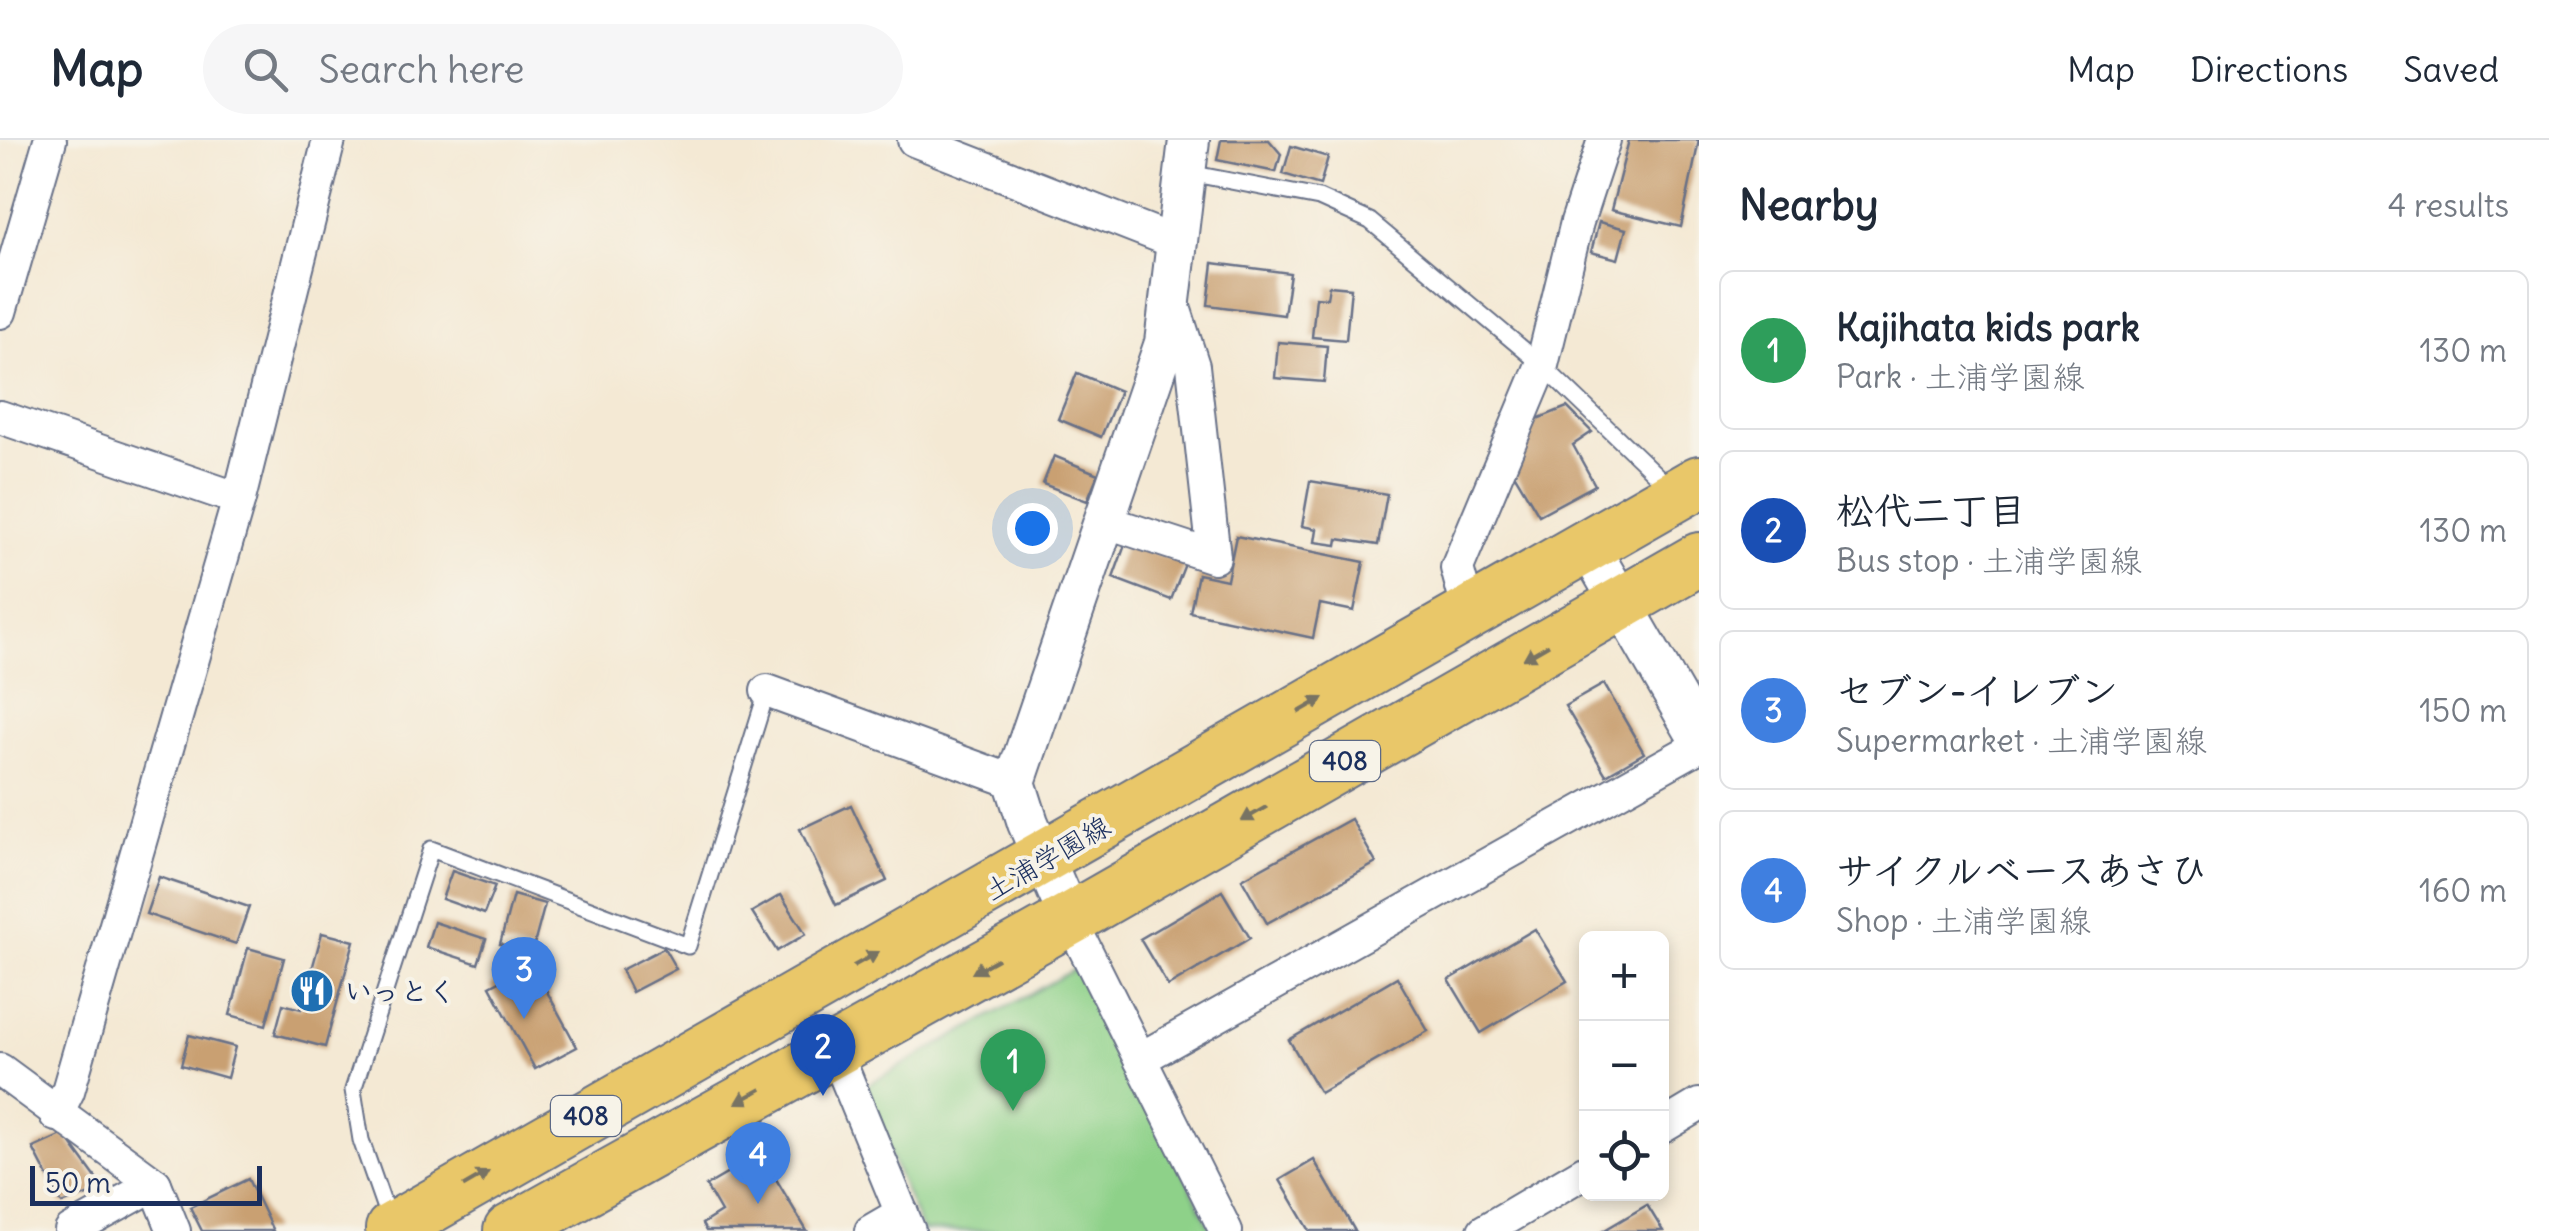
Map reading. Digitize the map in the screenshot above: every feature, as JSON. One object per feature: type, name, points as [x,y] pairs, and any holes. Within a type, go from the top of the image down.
[{"type":"highway","name":"土浦学園線","points":[[393,1230],[1688,488]]},
{"type":"highway","name":"408","points":[[510,1231],[1070,919],[1699,558]]},
{"type":"street","points":[[0,312],[50,140]]},
{"type":"street","points":[[56,1115],[68,1091],[239,499],[329,140]]},
{"type":"street","points":[[914,140],[1176,242]]},
{"type":"street","points":[[1469,613],[1457,568],[1542,364],[1577,222],[1604,140]]},
{"type":"street","points":[[1187,156],[1164,343],[1016,782],[1028,823],[1070,919],[1226,1231]]},
{"type":"street","points":[[1104,522],[1214,556],[1192,366],[1170,294]]},
{"type":"street","points":[[0,418],[239,499]]},
{"type":"street","points":[[1140,1059],[1699,742],[1588,546]]},
{"type":"street","points":[[767,691],[1016,782]]},
{"type":"street","points":[[834,1048],[905,1222],[871,1231]]},
{"type":"street","points":[[0,1070],[56,1115],[155,1184],[174,1231]]},
{"type":"street","points":[[1669,1123],[1699,1105]]},
{"type":"street","points":[[1484,1231],[1579,1175]]},
{"type":"street","points":[[71,1231],[155,1184]]},
{"type":"lane","points":[[1187,156],[1319,198],[1370,221],[1688,488]]},
{"type":"lane","points":[[393,1230],[361,1140],[353,1090],[431,848],[688,946],[767,691]]},
{"type":"green space","points":[[1082,965],[1212,1231],[922,1231],[862,1088]]},
{"type":"building","points":[[1221,140],[1269,140],[1281,154],[1276,172],[1217,160]]},
{"type":"building","points":[[1629,140],[1699,140],[1681,227],[1611,210]]},
{"type":"building","points":[[1291,146],[1328,157],[1320,185],[1283,174]]},
{"type":"building","points":[[1599,222],[1626,229],[1618,259],[1591,252]]},
{"type":"building","points":[[1213,263],[1290,273],[1284,315],[1208,305]]},
{"type":"building","points":[[1329,286],[1351,288],[1346,340],[1312,337],[1316,297],[1327,298]]},
{"type":"building","points":[[1278,342],[1327,346],[1324,382],[1275,378]]},
{"type":"building","points":[[1077,373],[1120,391],[1101,437],[1058,419]]},
{"type":"building","points":[[1567,407],[1592,432],[1573,445],[1595,485],[1539,515],[1509,465],[1527,423]]},
{"type":"building","points":[[1054,456],[1098,474],[1087,501],[1043,484]]},
{"type":"building","points":[[1310,481],[1387,494],[1378,545],[1338,539],[1337,545],[1315,542],[1317,529],[1302,526]]},
{"type":"building","points":[[1236,536],[1364,562],[1354,611],[1320,604],[1313,638],[1190,612],[1198,574],[1227,580]]},
{"type":"building","points":[[1126,542],[1185,564],[1171,600],[1113,578]]},
{"type":"building","points":[[1604,684],[1644,753],[1606,775],[1565,706]]},
{"type":"building","points":[[851,805],[887,881],[836,905],[800,829]]},
{"type":"building","points":[[1351,819],[1376,863],[1267,923],[1242,879]]},
{"type":"building","points":[[452,871],[495,886],[484,914],[442,899]]},
{"type":"building","points":[[159,877],[249,907],[236,944],[146,914]]},
{"type":"building","points":[[1222,891],[1250,938],[1168,986],[1140,939]]},
{"type":"building","points":[[513,895],[545,904],[532,952],[500,944]]},
{"type":"building","points":[[781,895],[806,934],[777,951],[752,912]]},
{"type":"building","points":[[434,922],[486,939],[478,964],[426,947]]},
{"type":"building","points":[[1535,929],[1567,981],[1481,1033],[1449,980]]},
{"type":"building","points":[[322,933],[354,941],[325,1047],[275,1034],[283,1004],[301,1009]]},
{"type":"building","points":[[248,948],[284,958],[266,1025],[230,1015]]},
{"type":"building","points":[[664,948],[676,969],[632,992],[621,970]]},
{"type":"building","points":[[532,964],[577,1047],[535,1069],[490,986]]},
{"type":"building","points":[[1397,977],[1428,1031],[1320,1093],[1289,1040]]},
{"type":"building","points":[[189,1035],[235,1047],[227,1078],[181,1065]]},
{"type":"building","points":[[64,1134],[104,1189],[62,1204],[33,1148]]},
{"type":"building","points":[[761,1154],[807,1231],[706,1231],[702,1224],[721,1212],[706,1186]]},
{"type":"building","points":[[1314,1160],[1355,1231],[1310,1231],[1280,1180]]},
{"type":"building","points":[[248,1179],[273,1231],[202,1231],[190,1207]]},
{"type":"building","points":[[1647,1205],[1663,1231],[1603,1231]]},
{"type":"place","name":"いっとく","points":[[312,991]]},
{"type":"place","name":"セブン-イレブン","points":[[524,1019]]},
{"type":"place","name":"松代二丁目","points":[[823,1096]]},
{"type":"place","name":"Kajihata kids park","points":[[1013,1111]]},
{"type":"place","name":"サイクルベースあさひ","points":[[758,1204]]}]
